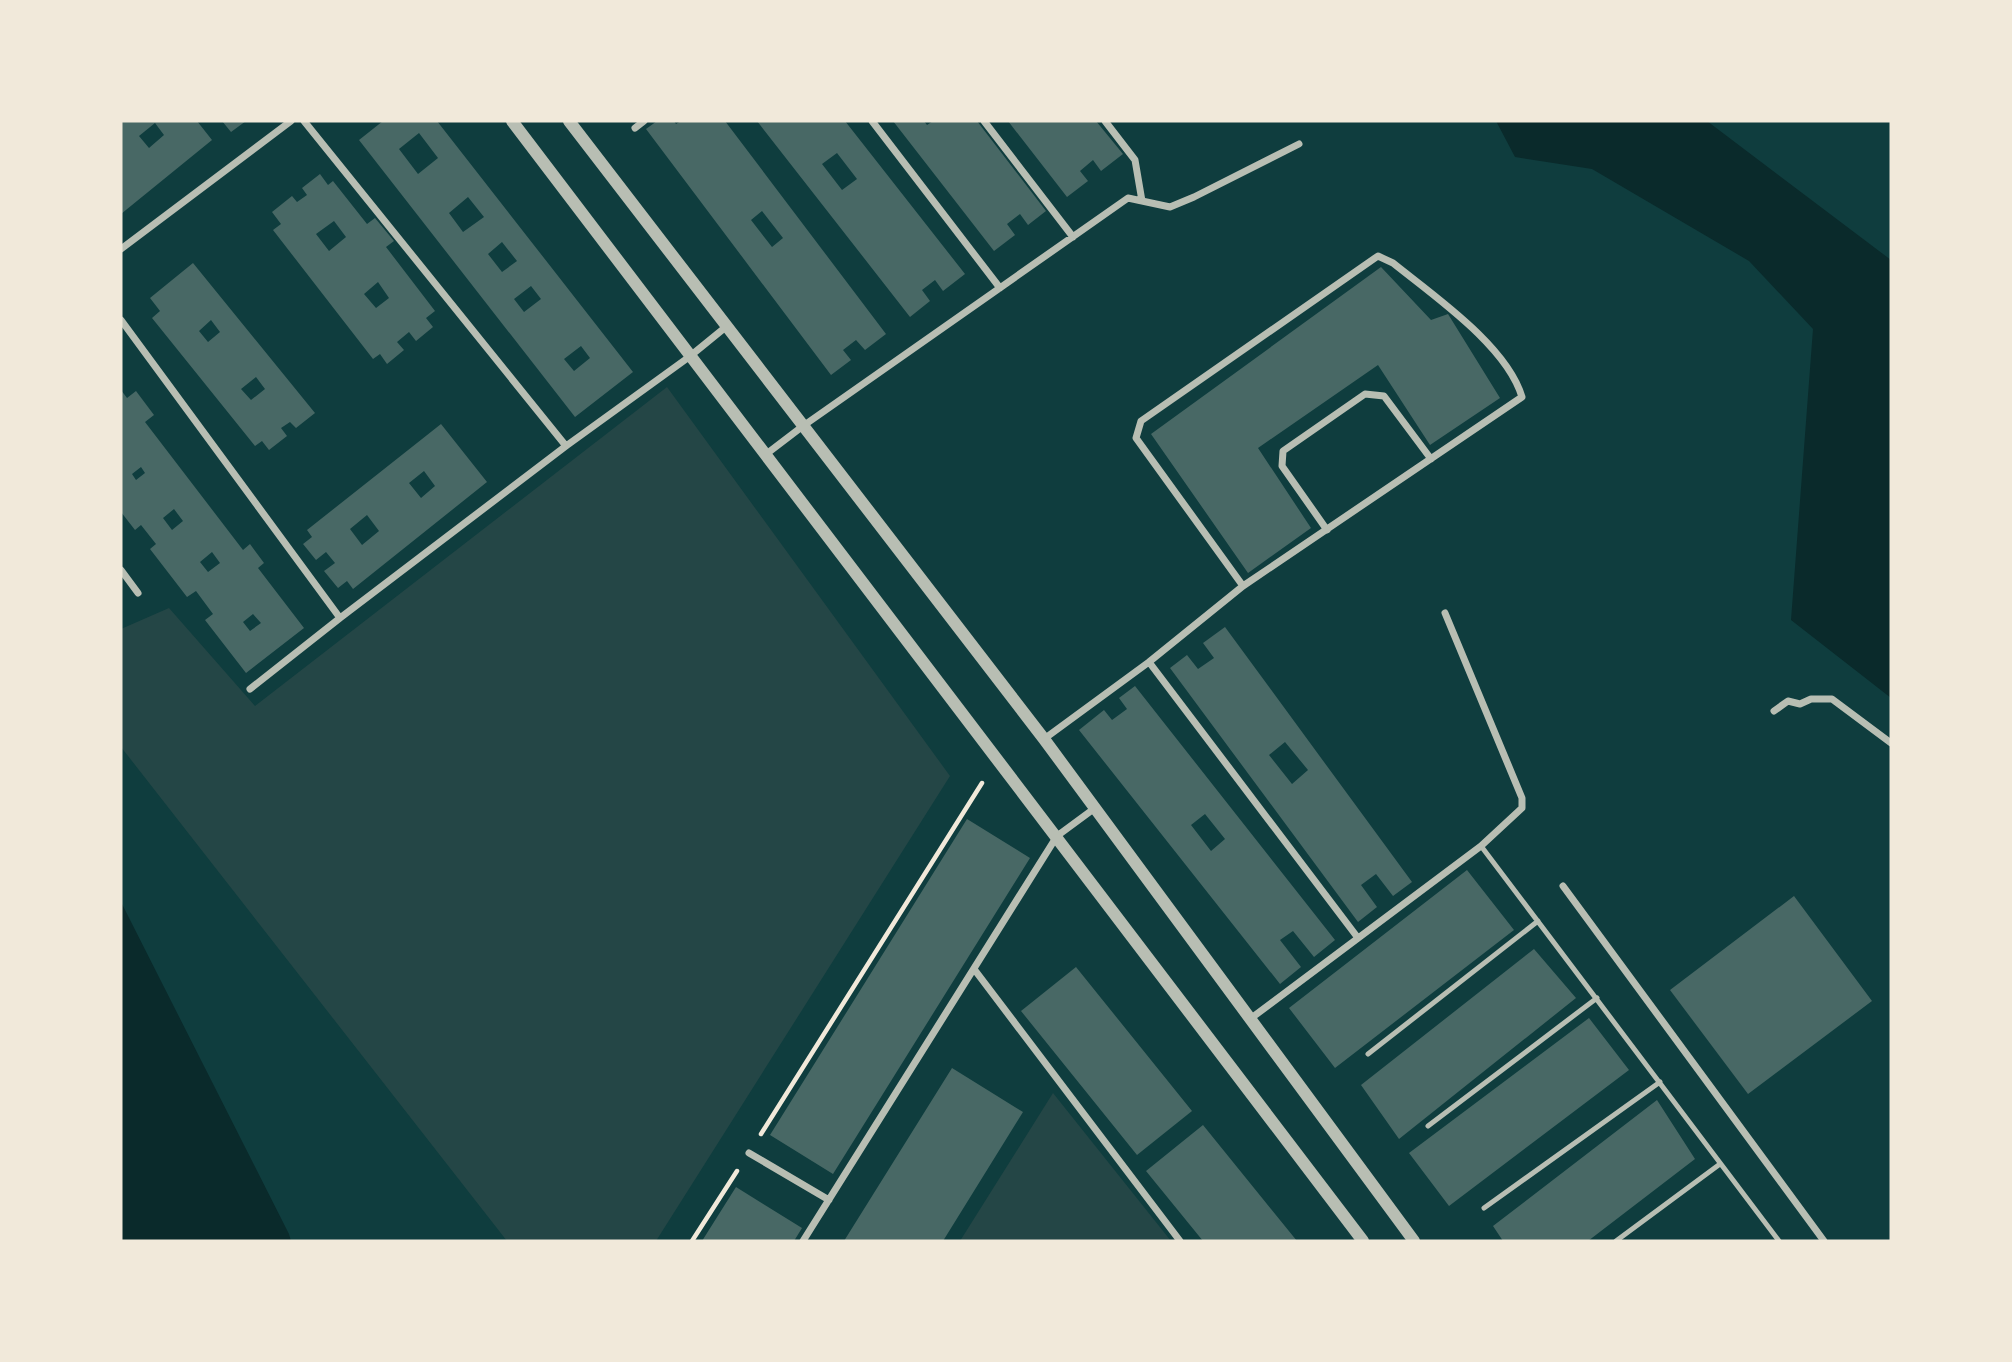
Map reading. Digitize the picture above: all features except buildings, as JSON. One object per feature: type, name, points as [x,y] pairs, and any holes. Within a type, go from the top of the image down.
[{"type":"street","points":[[121,248],[291,121]]},
{"type":"street","points":[[304,121],[566,446]]},
{"type":"street","points":[[512,121],[1363,1241]]},
{"type":"street","points":[[569,121],[1044,739],[1414,1241]]},
{"type":"street","points":[[635,128],[644,121]]},
{"type":"street","points":[[872,121],[1000,288]]},
{"type":"street","points":[[984,121],[1073,237]]},
{"type":"street","points":[[1105,121],[1135,159],[1142,201]]},
{"type":"street","points":[[764,455],[1128,198],[1170,206],[1194,197],[1299,144]]},
{"type":"street","points":[[1044,739],[1149,662],[1244,586],[1522,397],[1517,380],[1477,331],[1393,263],[1378,256],[1141,421],[1136,438],[1244,586]]},
{"type":"street","points":[[121,320],[340,618]]},
{"type":"street","points":[[250,689],[727,326]]},
{"type":"street","points":[[1327,530],[1282,466],[1283,451],[1365,394],[1384,396],[1431,459]]},
{"type":"street","points":[[121,570],[138,593]]},
{"type":"street","points":[[1250,1019],[1481,846],[1520,812],[1523,803],[1445,613]]},
{"type":"street","points":[[1149,662],[1358,938]]},
{"type":"street","points":[[1774,711],[1788,701],[1800,704],[1811,699],[1832,699],[1891,743]]},
{"type":"street","points":[[803,1241],[1057,836],[1095,808]]},
{"type":"street","points":[[1563,886],[1824,1241]]},
{"type":"street","points":[[974,970],[1180,1241]]},
{"type":"street","points":[[749,1153],[829,1200]]},
{"type":"lane","points":[[1481,846],[1778,1241]]},
{"type":"lane","points":[[1368,1054],[1538,921]]},
{"type":"lane","points":[[1428,1126],[1597,998]]},
{"type":"lane","points":[[1484,1208],[1660,1082]]},
{"type":"lane","points":[[1616,1241],[1720,1164]]},
{"type":"path","points":[[692,1241],[998,759]]},
{"type":"shaded area","points":[[1496,121],[1707,121],[1891,260],[1891,698],[1791,620],[1813,329],[1749,261],[1592,169],[1515,157]]},
{"type":"shaded area","points":[[667,387],[950,776],[656,1241],[507,1241],[121,747],[121,629],[169,608],[255,706]]},
{"type":"shaded area","points":[[121,902],[289,1234],[291,1241],[121,1241]]},
{"type":"shaded area","points":[[1053,1093],[1171,1241],[960,1241]]}]
